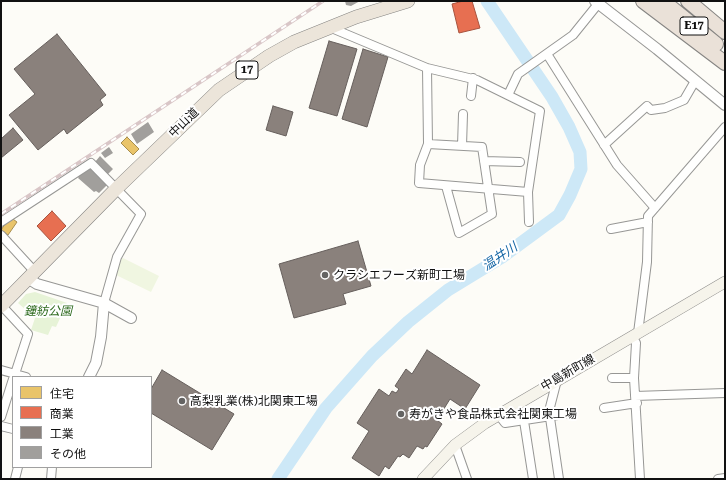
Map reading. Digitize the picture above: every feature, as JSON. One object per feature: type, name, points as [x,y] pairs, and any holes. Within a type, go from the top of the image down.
[{"type":"highway","name":"中山道","points":[[2,304],[116,189],[219,90],[269,56],[294,42],[329,27],[408,1]]},
{"type":"highway","points":[[643,1],[725,63]]},
{"type":"highway","name":"E17","points":[[663,1],[725,52]]},
{"type":"highway","name":"E17","points":[[688,1],[725,32]]},
{"type":"main road","name":"中島新町線","points":[[423,479],[455,445],[498,414],[725,282]]},
{"type":"street","points":[[508,95],[514,79],[524,70],[573,35],[596,2],[657,49],[725,105]]},
{"type":"street","points":[[329,27],[427,68],[472,78],[540,111],[528,192],[529,222]]},
{"type":"street","points":[[546,55],[617,165],[655,208]]},
{"type":"street","points":[[427,68],[428,144],[420,165],[419,183],[528,192]]},
{"type":"street","points":[[471,96],[472,78]]},
{"type":"street","points":[[604,145],[647,106],[651,110],[665,108],[684,100],[695,81]]},
{"type":"street","points":[[462,146],[463,114]]},
{"type":"street","points":[[640,479],[634,378],[636,343],[635,334],[648,262],[648,216],[725,127]]},
{"type":"street","points":[[428,144],[482,147],[492,214],[459,233],[446,186]]},
{"type":"street","points":[[484,161],[520,162]]},
{"type":"street","points":[[1,222],[91,163],[141,214],[118,257],[104,303],[101,337],[96,363],[90,376]]},
{"type":"street","points":[[611,230],[648,222]]},
{"type":"street","points":[[1,235],[32,275],[37,284],[104,303],[131,318]]},
{"type":"street","points":[[2,304],[28,334],[14,376]]},
{"type":"street","points":[[1,370],[12,376]]},
{"type":"street","points":[[612,378],[634,378]]},
{"type":"street","points":[[557,380],[550,416],[559,479]]},
{"type":"street","points":[[1,417],[12,383]]},
{"type":"street","points":[[604,408],[636,400],[725,393]]},
{"type":"street","points":[[498,414],[505,423],[571,413]]},
{"type":"street","points":[[524,421],[533,479]]},
{"type":"street","points":[[1,426],[12,429]]},
{"type":"street","points":[[455,445],[467,479]]},
{"type":"street","points":[[15,479],[18,468]]},
{"type":"street","points":[[51,479],[52,468]]},
{"type":"street","points":[[718,479],[725,478]]},
{"type":"green space","points":[[123,258],[159,276],[151,292],[116,275],[120,259]]},
{"type":"green space","name":"鐘紡公園","points":[[35,292],[67,303],[56,327],[52,326],[48,335],[31,330],[35,318],[18,303],[26,294]]},
{"type":"building: 住宅","points":[[127,137],[139,149],[133,155],[121,143]]},
{"type":"building: 住宅","points":[[10,217],[17,222],[8,235],[1,230]]},
{"type":"building: 商業","points":[[463,1],[472,1],[480,28],[459,33],[452,4]]},
{"type":"building: 商業","points":[[52,211],[66,226],[51,241],[37,226]]},
{"type":"building: 工業","points":[[57,34],[106,95],[100,100],[103,105],[67,134],[64,129],[38,150],[9,115],[35,94],[14,69]]},
{"type":"building: 工業","points":[[329,41],[357,49],[337,116],[309,108]]},
{"type":"building: 工業","points":[[363,49],[388,57],[367,127],[342,119]]},
{"type":"building: 工業","points":[[273,106],[293,112],[286,136],[266,130]]},
{"type":"building: 工業","points":[[13,128],[23,140],[1,158],[1,139]]},
{"type":"building: 工業","name":"クラシエフーズ新町工場","points":[[358,241],[371,286],[343,294],[346,304],[294,318],[279,264]]},
{"type":"building: 工業","name":"寿がきや食品株式会社関東工場","points":[[427,350],[480,385],[465,409],[450,399],[437,420],[442,424],[427,447],[425,446],[423,449],[417,446],[409,458],[403,454],[400,457],[398,456],[389,469],[385,466],[379,476],[352,458],[369,431],[357,423],[379,389],[389,396],[392,391],[396,393],[399,389],[395,386],[406,369],[412,374]]},
{"type":"building: 工業","name":"高梨乳業(株)北関東工場","points":[[162,370],[234,414],[212,450],[152,414],[152,387]]},
{"type":"building: その他","points":[[345,1],[360,1],[351,6],[346,5]]},
{"type":"building: その他","points":[[148,122],[154,132],[137,144],[131,134]]},
{"type":"building: その他","points":[[109,147],[113,153],[105,158],[101,153]]},
{"type":"building: その他","points":[[100,156],[113,169],[107,175],[95,162]]},
{"type":"building: その他","points":[[92,167],[109,183],[99,193],[96,191],[94,192],[78,178],[80,175],[78,174]]},
{"type":"waterway","name":"温井川","points":[[278,479],[326,408],[372,356],[408,322],[448,290],[502,257],[559,215],[570,195],[581,169],[580,152],[569,127],[552,97],[487,1]]},
{"type":"railway","points":[[1,214],[323,1]]},
{"type":"place","name":"クラシエフーズ新町工場","points":[[325,275]]},
{"type":"place","name":"高梨乳業(株)北関東工場","points":[[182,401]]},
{"type":"place","name":"寿がきや食品株式会社関東工場","points":[[401,414]]}]
